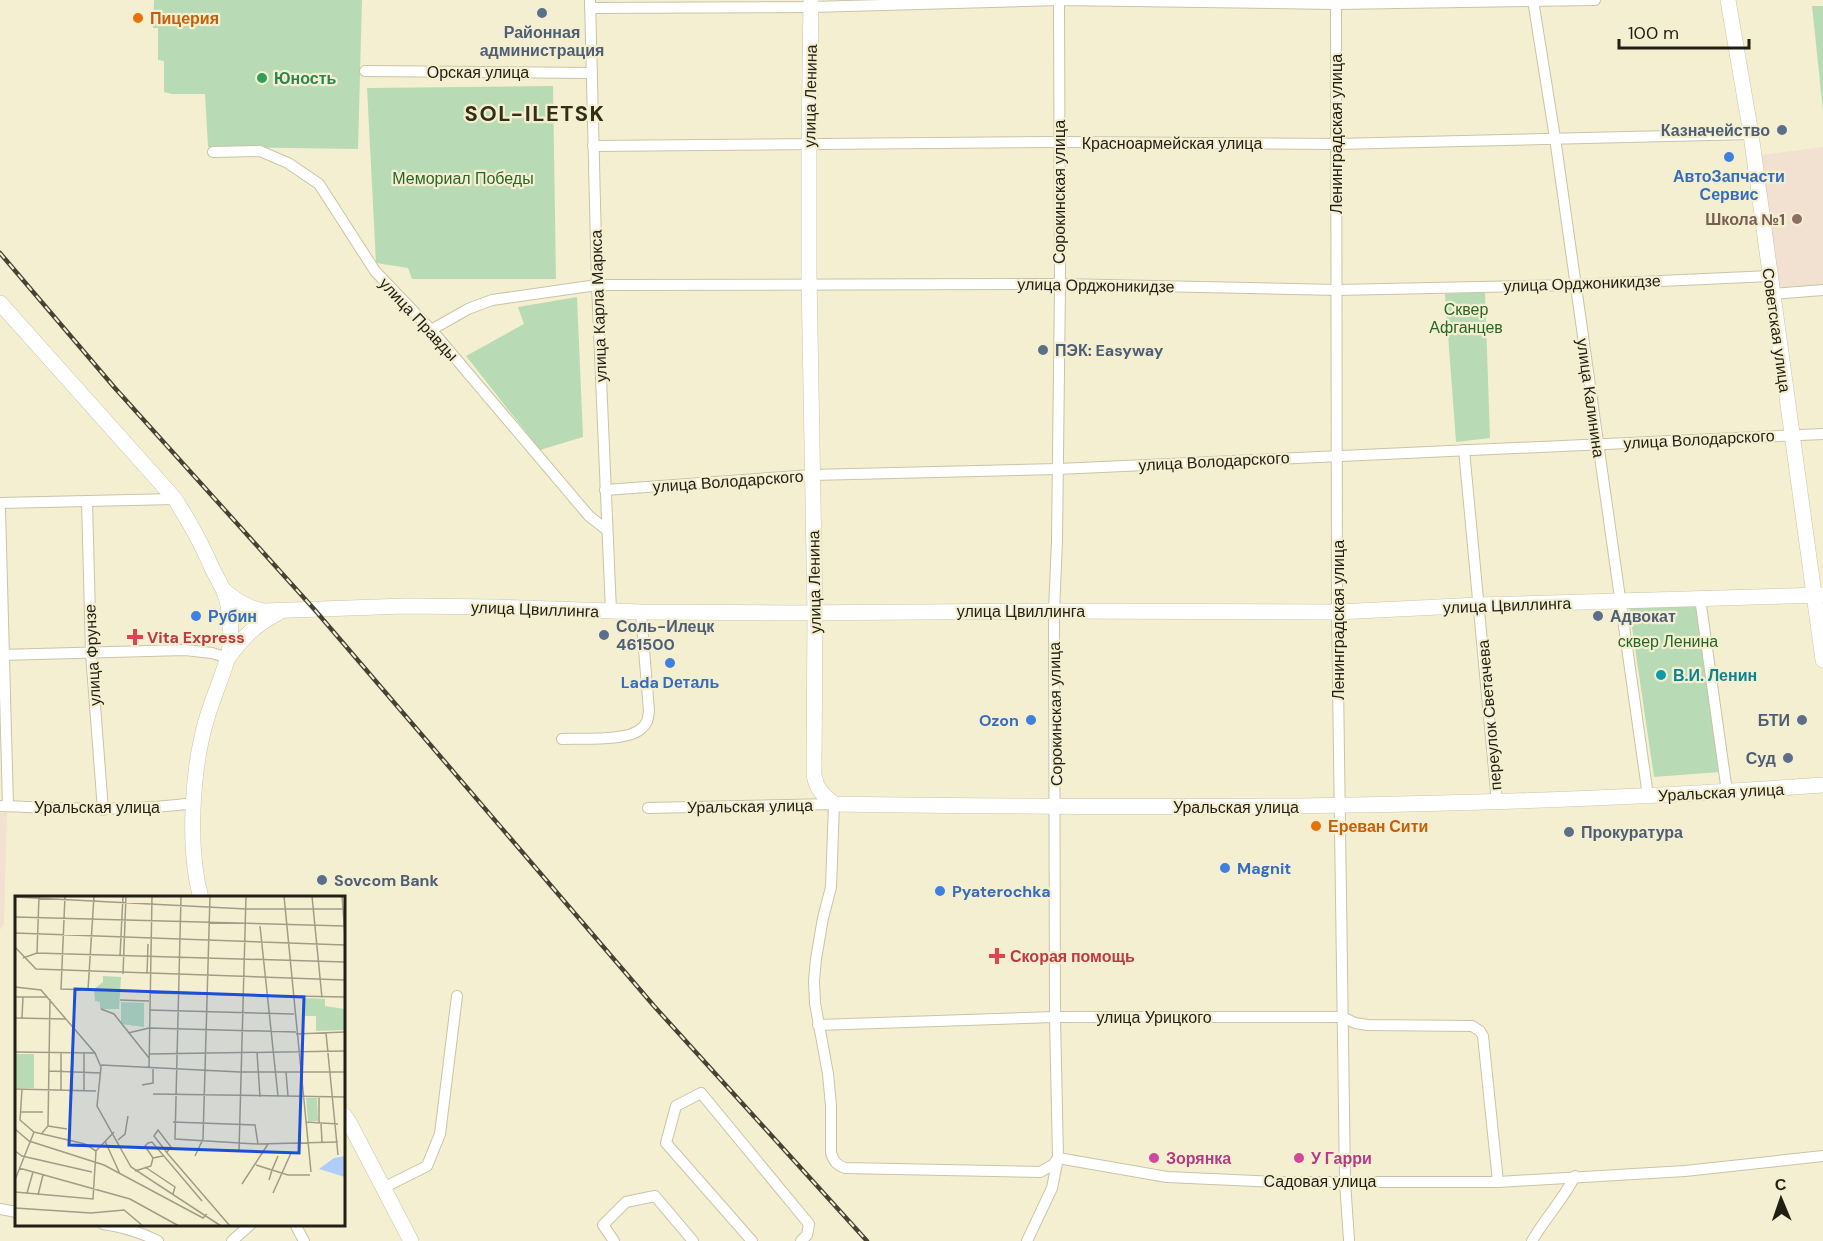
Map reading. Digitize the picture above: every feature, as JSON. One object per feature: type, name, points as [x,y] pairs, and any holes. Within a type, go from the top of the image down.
[{"type":"street","points":[[590,4],[811,4],[1059,0],[1336,2],[1595,0]]},
{"type":"street","name":"Сорокинская улица","points":[[1027,1241],[1052,1188],[1058,1158],[1055,1017],[1054,611],[1060,284],[1059,0]]},
{"type":"street","name":"Советская улица","points":[[1728,0],[1751,134],[1792,435],[1818,595],[1823,660]]},
{"type":"street","name":"улица Калинина","points":[[1534,1],[1648,796]]},
{"type":"street","name":"Ленинградская улица","points":[[1336,2],[1337,612],[1345,1182],[1349,1240]]},
{"type":"street","name":"улица Карла Маркса","points":[[590,4],[597,285],[611,611]]},
{"type":"street","name":"улица Ленина","points":[[811,4],[809,144],[815,613],[814,774],[820,792],[834,804]]},
{"type":"street","name":"Орская улица","points":[[365,71],[592,73]]},
{"type":"street","name":"Красноармейская улица","points":[[593,146],[1059,142],[1336,144],[1751,134]]},
{"type":"street","name":"улица Правды","points":[[213,152],[260,151],[288,163],[319,184],[375,271],[431,330],[589,516],[607,530]]},
{"type":"street","name":"улица Орджоникидзе","points":[[431,330],[468,309],[492,300],[597,285],[1060,284],[1337,290],[1574,285],[1770,276]]},
{"type":"street","points":[[1773,294],[1823,290]]},
{"type":"street","points":[[0,303],[175,499],[225,591],[229,611],[228,658]]},
{"type":"street","name":"улица Володарского","points":[[605,490],[812,475],[1058,469],[1823,434]]},
{"type":"street","name":"переулок Светачева","points":[[1464,450],[1497,802]]},
{"type":"street","points":[[0,503],[175,499]]},
{"type":"street","name":"улица Фрунзе","points":[[87,501],[91,653],[103,810]]},
{"type":"street","points":[[0,509],[4,806]]},
{"type":"street","name":"улица Цвиллинга","points":[[225,591],[237,602],[249,608],[264,611],[417,606],[641,612],[815,613],[1337,612],[1479,605],[1818,595]]},
{"type":"street","points":[[1700,598],[1727,792]]},
{"type":"street","points":[[201,896],[194,856],[194,803],[199,751],[212,698],[228,658],[243,637],[260,623],[281,611]]},
{"type":"street","points":[[562,739],[612,737],[629,734],[644,727],[649,711],[641,612]]},
{"type":"street","points":[[2,655],[185,650],[212,653],[228,658]]},
{"type":"street","name":"Уральская улица","points":[[648,808],[834,804],[1056,808],[1340,806],[1648,796],[1823,785]]},
{"type":"street","name":"Уральская улица","points":[[4,806],[103,810],[161,808],[194,803]]},
{"type":"street","points":[[834,804],[831,887],[814,981],[814,1003],[828,1074],[833,1160],[845,1168],[1040,1172],[1048,1169],[1058,1158]]},
{"type":"street","points":[[383,1188],[427,1166],[440,1134],[457,996]]},
{"type":"street","name":"улица Урицкого","points":[[818,1025],[1055,1017],[1342,1017],[1355,1023],[1368,1025],[1472,1026],[1480,1030],[1483,1036],[1498,1182]]},
{"type":"street","points":[[752,1241],[666,1143],[676,1106],[701,1093],[809,1224],[807,1235],[801,1241]]},
{"type":"street","points":[[346,1124],[411,1241]]},
{"type":"street","name":"Садовая улица","points":[[1058,1158],[1167,1177],[1278,1182],[1498,1182],[1685,1171],[1823,1156]]},
{"type":"street","points":[[1532,1241],[1541,1224],[1566,1194],[1575,1176]]},
{"type":"street","points":[[614,1241],[603,1225],[626,1202],[655,1196],[693,1241]]},
{"type":"street","points":[[0,1209],[15,1212]]},
{"type":"street","points":[[116,1226],[143,1233],[158,1241]]},
{"type":"street","points":[[232,1241],[249,1226]]},
{"type":"street","points":[[296,1226],[303,1241]]},
{"type":"shaded area","name":"Школа №1","points":[[1823,147],[1823,284],[1779,288],[1761,155]]},
{"type":"shaded area","points":[[0,813],[7,813],[4,924],[0,930]]},
{"type":"green space","name":"Юность","points":[[154,0],[362,0],[358,149],[208,147],[205,94],[164,92],[164,61],[158,60],[158,28],[153,28]]},
{"type":"green space","points":[[1812,6],[1823,6],[1823,111]]},
{"type":"green space","name":"Мемориал Победы","points":[[553,86],[556,279],[412,279],[408,268],[376,263],[367,88]]},
{"type":"green space","name":"Сквер Афганцев","points":[[1485,292],[1490,438],[1456,442],[1445,294]]},
{"type":"green space","points":[[577,297],[583,437],[540,450],[466,356],[524,324],[518,307]]},
{"type":"green space","name":"сквер Ленина","points":[[1696,605],[1720,772],[1654,777],[1629,607]]},
{"type":"railway","points":[[0,253],[114,387],[314,609],[654,1006],[867,1241]]},
{"type":"place","name":"Районная администрация","points":[[542,13]]},
{"type":"place","name":"Пицерия","points":[[138,18]]},
{"type":"place","name":"Юность","points":[[262,78]]},
{"type":"place","name":"Казначейство","points":[[1782,130]]},
{"type":"place","name":"АвтоЗапчасти Сервис","points":[[1729,157]]},
{"type":"place","name":"Школа №1","points":[[1797,219]]},
{"type":"place","name":"ПЭК: Easyway","points":[[1043,350]]},
{"type":"place","name":"Рубин","points":[[196,616]]},
{"type":"place","name":"Адвокат","points":[[1598,616]]},
{"type":"place","name":"Соль-Илецк 461500","points":[[604,635]]},
{"type":"place","name":"Vita Express","points":[[135,637]]},
{"type":"place","name":"Lada Dеталь","points":[[670,663]]},
{"type":"place","name":"В.И. Ленин","points":[[1661,675]]},
{"type":"place","name":"Ozon","points":[[1031,720]]},
{"type":"place","name":"БТИ","points":[[1802,720]]},
{"type":"place","name":"Суд","points":[[1788,758]]},
{"type":"place","name":"Ереван Сити","points":[[1316,826]]},
{"type":"place","name":"Прокуратура","points":[[1569,832]]},
{"type":"place","name":"Magnit","points":[[1225,868]]},
{"type":"place","name":"Sovcom Bank","points":[[322,880]]},
{"type":"place","name":"Pyaterochka","points":[[940,891]]},
{"type":"place","name":"Скорая помощь","points":[[997,956]]},
{"type":"place","name":"Зорянка","points":[[1154,1158]]},
{"type":"place","name":"У Гарри","points":[[1299,1158]]},
{"type":"district","name":"SOL-ILETSK","points":[[535,113]]}]
